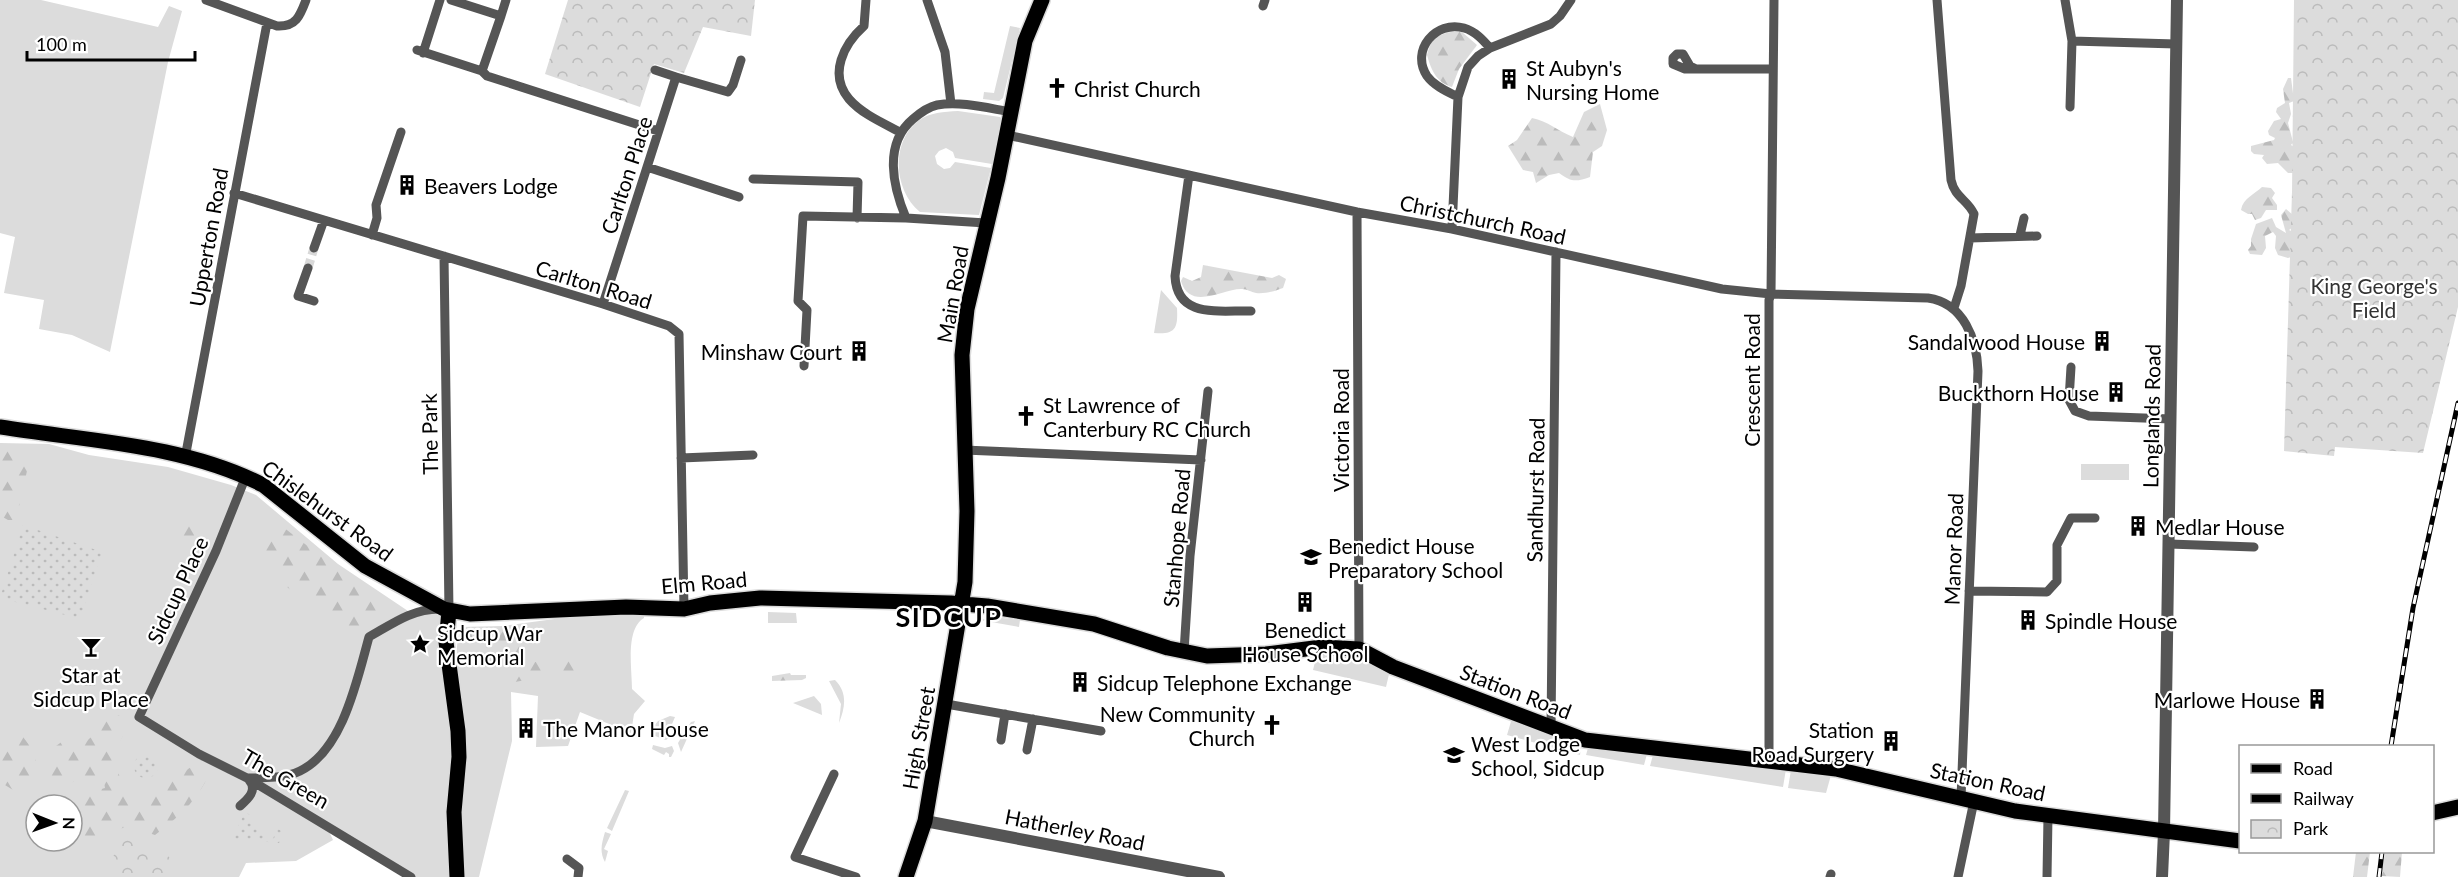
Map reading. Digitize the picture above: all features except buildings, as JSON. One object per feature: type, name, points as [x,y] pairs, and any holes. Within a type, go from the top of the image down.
[{"type":"main road","name":"Main Road","points":[[962,604],[965,582],[967,511],[963,343],[968,309],[1007,135],[1025,41],[1042,0]]},
{"type":"main road","name":"Chislehurst Road","points":[[0,427],[99,440],[185,458],[246,476],[271,491],[365,566],[446,610]]},
{"type":"main road","name":"Elm Road","points":[[446,610],[470,614],[626,607],[684,609],[710,603],[778,598],[962,604]]},
{"type":"main road","name":"Station Road","points":[[962,604],[1094,624],[1184,652],[1207,656],[1232,656],[1322,646],[1359,649],[1393,666],[1551,729],[1585,740],[1843,771],[2048,816],[2239,841]]},
{"type":"main road","name":"High Street","points":[[906,877],[925,821],[962,604]]},
{"type":"main road","points":[[446,610],[446,642],[458,730],[459,757],[454,812],[457,877]]},
{"type":"main road","points":[[2434,813],[2458,807]]},
{"type":"street","points":[[206,0],[267,23],[285,26],[294,23],[300,17],[306,0]]},
{"type":"street","points":[[440,0],[420,52],[483,71],[488,76],[658,131]]},
{"type":"street","points":[[451,0],[501,16]]},
{"type":"street","points":[[483,71],[506,0]]},
{"type":"street","points":[[866,0],[864,26],[851,38],[843,52],[839,74],[849,99],[864,111],[900,132]]},
{"type":"street","points":[[927,0],[945,52],[951,104]]},
{"type":"street","points":[[1452,229],[1458,97],[1468,68],[1478,56],[1490,48],[1551,24],[1571,0]]},
{"type":"street","name":"Crescent Road","points":[[1769,761],[1769,300],[1771,294],[1774,0]]},
{"type":"street","points":[[1937,0],[1950,180],[1957,197],[1970,206],[1974,214],[1971,238],[1954,308]]},
{"type":"street","points":[[2065,0],[2072,41],[2070,107]]},
{"type":"street","name":"Longlands Road","points":[[2162,877],[2177,0]]},
{"type":"street","name":"Upperton Road","points":[[185,458],[267,23]]},
{"type":"street","points":[[1458,97],[1428,78],[1424,69],[1424,46],[1431,35],[1454,26],[1466,28],[1479,36],[1490,48]]},
{"type":"street","points":[[2072,41],[2176,44]]},
{"type":"street","points":[[655,70],[728,92],[733,85],[741,60]]},
{"type":"street","points":[[1696,69],[1773,69]]},
{"type":"street","name":"Carlton Place","points":[[603,304],[676,77]]},
{"type":"street","points":[[906,218],[896,194],[894,172],[894,149],[900,132],[921,112],[934,105],[951,104],[1011,112]]},
{"type":"street","points":[[372,235],[377,218],[376,205],[401,132]]},
{"type":"street","name":"Christchurch Road","points":[[1007,135],[1357,212],[1452,229],[1722,289],[1771,294],[1928,298],[1946,302],[1954,308]]},
{"type":"street","points":[[647,167],[739,197]]},
{"type":"street","points":[[1189,175],[1175,276],[1176,288],[1182,299],[1191,307],[1203,310],[1251,310]]},
{"type":"street","points":[[753,179],[858,182],[857,218]]},
{"type":"street","name":"Carlton Road","points":[[234,193],[603,304],[669,326],[678,334],[684,609]]},
{"type":"street","name":"Victoria Road","points":[[1357,212],[1359,649]]},
{"type":"street","points":[[804,366],[807,310],[798,301],[803,216],[906,218],[986,224]]},
{"type":"street","points":[[2020,235],[2024,218]]},
{"type":"street","points":[[314,248],[324,220]]},
{"type":"street","points":[[1971,238],[2037,236]]},
{"type":"street","name":"Sandhurst Road","points":[[1551,729],[1556,252]]},
{"type":"street","name":"The Park","points":[[444,256],[446,610]]},
{"type":"street","points":[[308,268],[298,296],[314,301]]},
{"type":"street","name":"Manor Road","points":[[1954,308],[1966,326],[1977,352],[1969,591],[1968,800],[1958,877]]},
{"type":"street","points":[[2071,367],[2069,400],[2075,411],[2089,416],[2171,419]]},
{"type":"street","name":"Stanhope Road","points":[[1184,652],[1190,556],[1208,391]]},
{"type":"street","points":[[964,450],[1201,460]]},
{"type":"street","points":[[681,458],[753,455]]},
{"type":"street","name":"Sidcup Place","points":[[138,717],[216,551],[246,476]]},
{"type":"street","points":[[1969,591],[2047,591],[2057,581],[2057,545],[2071,518],[2095,518]]},
{"type":"street","points":[[2169,543],[2254,547]]},
{"type":"street","points":[[248,778],[298,773],[314,763],[335,737],[353,691],[369,637],[407,615],[425,609],[446,610]]},
{"type":"street","points":[[946,704],[1101,731]]},
{"type":"street","points":[[1000,740],[1005,714]]},
{"type":"street","name":"The Green","points":[[138,717],[199,753],[248,778],[411,877]]},
{"type":"street","points":[[1027,750],[1033,719]]},
{"type":"street","points":[[834,774],[795,857],[856,877]]},
{"type":"street","points":[[240,806],[253,791],[253,784],[248,778]]},
{"type":"street","points":[[2047,877],[2048,816]]},
{"type":"street","name":"Hatherley Road","points":[[925,821],[1219,877]]},
{"type":"street","points":[[567,859],[579,868],[578,877]]},
{"type":"green space","points":[[0,0],[41,0],[158,27],[169,6],[182,11],[168,62],[110,352],[72,335],[39,329],[44,300],[4,293],[15,237],[0,233]]},
{"type":"green space","points":[[568,0],[755,0],[751,36],[703,27],[684,73],[654,64],[640,107],[545,74]]},
{"type":"green space","name":"King George's Field","points":[[2294,0],[2458,0],[2458,307],[2423,453],[2335,447],[2334,456],[2284,451],[2292,192]]},
{"type":"green space","points":[[1010,26],[1020,28],[1003,98],[999,101],[983,99],[984,92],[994,93]]},
{"type":"green space","points":[[1451,32],[1462,32],[1477,45],[1459,69],[1452,87],[1435,75],[1427,55],[1434,39]]},
{"type":"green space","points":[[2288,78],[2291,78],[2294,101],[2289,103],[2291,114],[2288,123],[2293,142],[2291,145],[2294,147],[2295,173],[2288,173],[2278,163],[2267,164],[2262,158],[2264,155],[2254,154],[2251,151],[2251,146],[2274,140],[2275,138],[2269,135],[2268,131],[2274,121],[2281,119],[2276,112],[2277,108],[2285,103],[2283,89]]},
{"type":"green space","points":[[1600,104],[1607,130],[1602,146],[1593,152],[1590,177],[1574,180],[1559,173],[1549,175],[1536,183],[1533,172],[1523,170],[1508,146],[1517,140],[1532,118],[1543,121],[1573,137],[1584,112]]},
{"type":"green space","points":[[958,111],[1000,117],[1002,120],[992,164],[955,158],[953,152],[946,148],[935,156],[937,164],[944,169],[950,168],[955,162],[991,168],[979,215],[920,212],[911,203],[901,180],[899,154],[903,142],[909,130],[923,118],[937,113]]},
{"type":"green space","points":[[2262,187],[2271,188],[2275,193],[2272,198],[2277,205],[2277,210],[2266,210],[2261,218],[2255,220],[2252,214],[2241,210],[2247,199]]},
{"type":"green space","points":[[2286,209],[2293,215],[2293,227],[2289,230],[2295,233],[2294,256],[2288,258],[2278,255],[2275,248],[2276,236],[2273,232],[2265,236],[2266,248],[2262,255],[2250,254],[2248,250],[2256,224],[2272,218],[2276,227],[2286,233],[2281,215]]},
{"type":"green space","points":[[1203,265],[1272,278],[1279,275],[1286,279],[1283,288],[1266,293],[1242,289],[1200,297],[1185,290],[1181,281],[1183,277],[1192,281],[1201,277]]},
{"type":"green space","points":[[1161,290],[1177,308],[1177,321],[1171,331],[1154,333]]},
{"type":"green space","points":[[0,443],[49,444],[89,455],[168,467],[231,485],[256,495],[338,564],[411,613],[449,611],[466,760],[457,674],[458,641],[461,627],[502,626],[644,607],[644,618],[634,631],[631,661],[632,689],[645,701],[634,714],[631,733],[580,712],[568,746],[536,747],[538,696],[511,692],[512,741],[479,877],[414,877],[327,827],[333,840],[296,861],[246,863],[239,877],[0,877]]},
{"type":"green space","points":[[0,447],[31,453],[16,520],[8,520],[1,516]]},
{"type":"green space","points":[[2081,464],[2129,464],[2129,480],[2081,480]]},
{"type":"green space","points":[[185,522],[193,525],[196,533],[193,541],[185,544],[177,541],[174,533],[177,525]]},
{"type":"green space","points":[[23,525],[102,552],[82,613],[79,613],[77,618],[0,598]]},
{"type":"green space","points":[[283,527],[354,582],[380,598],[384,607],[366,624],[364,629],[356,631],[332,623],[287,587],[276,572],[261,565],[259,550],[273,530]]},
{"type":"green space","points":[[768,612],[796,613],[797,623],[768,623]]},
{"type":"green space","points":[[993,617],[1020,620],[1019,627],[980,620]]},
{"type":"green space","points":[[534,628],[541,641],[525,645],[525,659],[535,662],[582,657],[587,661],[584,669],[515,682],[510,675],[510,657],[466,639],[467,631]]},
{"type":"green space","points":[[1317,654],[1364,659],[1390,670],[1386,687],[1313,670]]},
{"type":"green space","points":[[790,673],[791,675],[806,675],[806,678],[772,681],[772,676]]},
{"type":"green space","points":[[94,680],[104,684],[109,695],[106,697],[82,688],[83,684]]},
{"type":"green space","points":[[835,680],[844,695],[843,712],[839,723],[841,704],[829,681]]},
{"type":"green space","points":[[814,696],[821,704],[822,715],[793,703]]},
{"type":"green space","points":[[97,708],[120,716],[127,730],[113,751],[123,790],[148,797],[201,760],[214,766],[189,805],[155,835],[127,826],[86,845],[84,844],[84,793],[105,788],[103,776],[82,778],[62,787],[50,777],[56,746],[67,738],[82,745],[97,732]]},
{"type":"green space","points":[[670,716],[675,717],[672,724],[664,727],[669,738],[666,740],[655,736],[654,726],[658,721]]},
{"type":"green space","points":[[1512,718],[1581,747],[1580,755],[1507,735]]},
{"type":"green space","points":[[695,721],[681,752],[678,743],[691,722]]},
{"type":"green space","points":[[23,737],[33,750],[38,769],[18,793],[0,782],[0,750],[10,741]]},
{"type":"green space","points":[[653,745],[665,748],[672,746],[674,751],[669,757],[666,752],[664,755],[652,749]]},
{"type":"green space","points":[[1588,748],[1647,754],[1644,765],[1586,755]]},
{"type":"green space","points":[[146,754],[154,758],[158,766],[154,774],[146,778],[138,774],[134,766],[138,758]]},
{"type":"green space","points":[[1653,755],[1786,769],[1783,787],[1650,766]]},
{"type":"green space","points":[[1791,770],[1831,775],[1826,793],[1788,788]]},
{"type":"green space","points":[[625,790],[629,791],[612,831],[607,828]]},
{"type":"green space","points":[[245,812],[252,816],[248,822],[257,827],[259,834],[273,839],[277,828],[284,833],[279,843],[232,839]]},
{"type":"green space","points":[[605,832],[611,834],[604,849],[608,851],[605,862],[602,843]]},
{"type":"green space","points":[[126,833],[180,863],[172,877],[128,877],[108,866]]},
{"type":"green space","points":[[2356,853],[2370,853],[2367,877],[2353,877]]},
{"type":"green space","points":[[2385,853],[2402,853],[2400,877],[2381,876]]},
{"type":"tunnel","points":[[308,268],[314,248]]},
{"type":"railway","points":[[2391,745],[2413,608],[2458,403]]},
{"type":"railway","points":[[2379,877],[2382,853]]},
{"type":"place","name":"St Aubyn's Nursing Home","points":[[1509,79]]},
{"type":"place","name":"Christ Church","points":[[1057,88]]},
{"type":"place","name":"Beavers Lodge","points":[[407,185]]},
{"type":"place","name":"Sandalwood House","points":[[2102,341]]},
{"type":"place","name":"Minshaw Court","points":[[859,351]]},
{"type":"place","name":"Buckthorn House","points":[[2116,392]]},
{"type":"place","name":"St Lawrence of Canterbury RC Church","points":[[1026,416]]},
{"type":"place","name":"Medlar House","points":[[2138,526]]},
{"type":"place","name":"Benedict House Preparatory School","points":[[1311,557]]},
{"type":"place","name":"Benedict House School","points":[[1305,602]]},
{"type":"place","name":"Spindle House","points":[[2028,620]]},
{"type":"place","name":"Sidcup War Memorial","points":[[420,644]]},
{"type":"place","name":"Star at Sidcup Place","points":[[91,647]]},
{"type":"place","name":"Sidcup Telephone Exchange","points":[[1080,682]]},
{"type":"place","name":"Marlowe House","points":[[2317,699]]},
{"type":"place","name":"New Community Church","points":[[1272,725]]},
{"type":"place","name":"The Manor House","points":[[526,728]]},
{"type":"place","name":"Station Road Surgery","points":[[1891,741]]},
{"type":"place","name":"West Lodge School, Sidcup","points":[[1454,755]]},
{"type":"district","name":"SIDCUP","points":[[949,616]]}]
